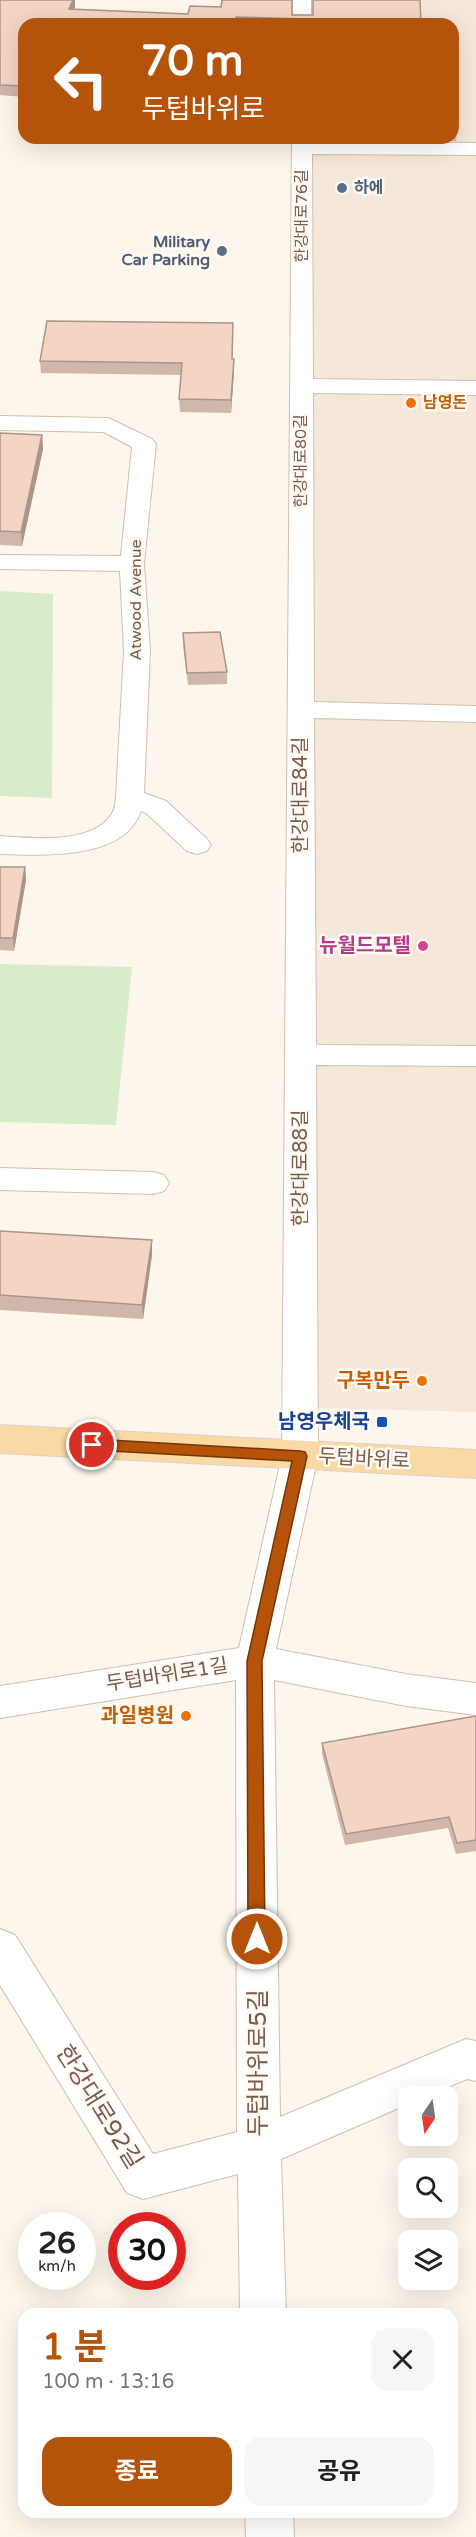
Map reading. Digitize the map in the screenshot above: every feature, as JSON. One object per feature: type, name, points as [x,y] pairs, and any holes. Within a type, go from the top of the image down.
[{"type":"main road","name":"두텁바위로","points":[[0,1439],[476,1464]]},
{"type":"street","points":[[302,0],[302,18]]},
{"type":"street","name":"한강대로76길","points":[[302,144],[302,386]]},
{"type":"street","name":"한강대로76길","points":[[327,144],[476,150]]},
{"type":"street","name":"한강대로80길","points":[[301,710],[302,386],[476,388]]},
{"type":"street","name":"Atwood Avenue","points":[[0,423],[108,425],[144,444],[132,564],[137,651],[130,797]]},
{"type":"street","points":[[0,562],[132,564]]},
{"type":"street","name":"한강대로84길","points":[[301,1055],[301,710],[476,714]]},
{"type":"street","points":[[0,845],[65,845],[85,842],[117,826],[127,813],[130,797],[156,807],[197,845]]},
{"type":"street","points":[[301,1055],[476,1056]]},
{"type":"street","name":"한강대로88길","points":[[300,1456],[301,1055]]},
{"type":"street","points":[[0,1179],[153,1183]]},
{"type":"street","name":"두텁바위로5길","points":[[263,2308],[259,2147],[255,1661],[300,1456]]},
{"type":"street","name":"두텁바위로1길","points":[[0,1702],[255,1661],[406,1690],[476,1699]]},
{"type":"street","name":"한강대로92길","points":[[0,1948],[143,2178],[259,2147],[466,2059],[476,2061]]},
{"type":"street","points":[[269,2518],[270,2537]]},
{"type":"shaded area","points":[[310,0],[476,0],[476,1412],[317,1408],[311,144],[459,144],[459,18],[310,18]]},
{"type":"green space","points":[[0,591],[53,594],[52,798],[0,796]]},
{"type":"green space","points":[[0,964],[132,967],[116,1125],[0,1122]]},
{"type":"building","points":[[0,0],[73,0],[69,9],[188,14],[190,6],[221,7],[222,0],[292,0],[292,15],[313,15],[313,0],[420,0],[421,18],[18,18],[18,86],[0,85]]},
{"type":"building","points":[[47,321],[233,323],[232,359],[234,359],[231,400],[179,399],[182,363],[40,361]]},
{"type":"building","points":[[0,433],[42,435],[21,532],[0,531]]},
{"type":"building","points":[[220,632],[227,672],[187,673],[183,633]]},
{"type":"building","points":[[0,867],[25,867],[13,938],[0,938]]},
{"type":"building","points":[[0,1231],[152,1240],[142,1305],[0,1295]]},
{"type":"building","points":[[476,1716],[476,1840],[457,1843],[449,1817],[346,1834],[322,1743]]},
{"type":"place","name":"하에","points":[[342,188]]},
{"type":"place","name":"Military Car Parking","points":[[222,251]]},
{"type":"place","name":"남영돈","points":[[411,403]]},
{"type":"place","name":"뉴월드모텔","points":[[423,946]]},
{"type":"place","name":"구복만두","points":[[422,1381]]},
{"type":"place","name":"남영우체국","points":[[382,1422]]},
{"type":"place","name":"과일병원","points":[[186,1716]]},
{"type":"route","points":[[92,1445],[300,1456],[255,1661],[257,1939]]}]
